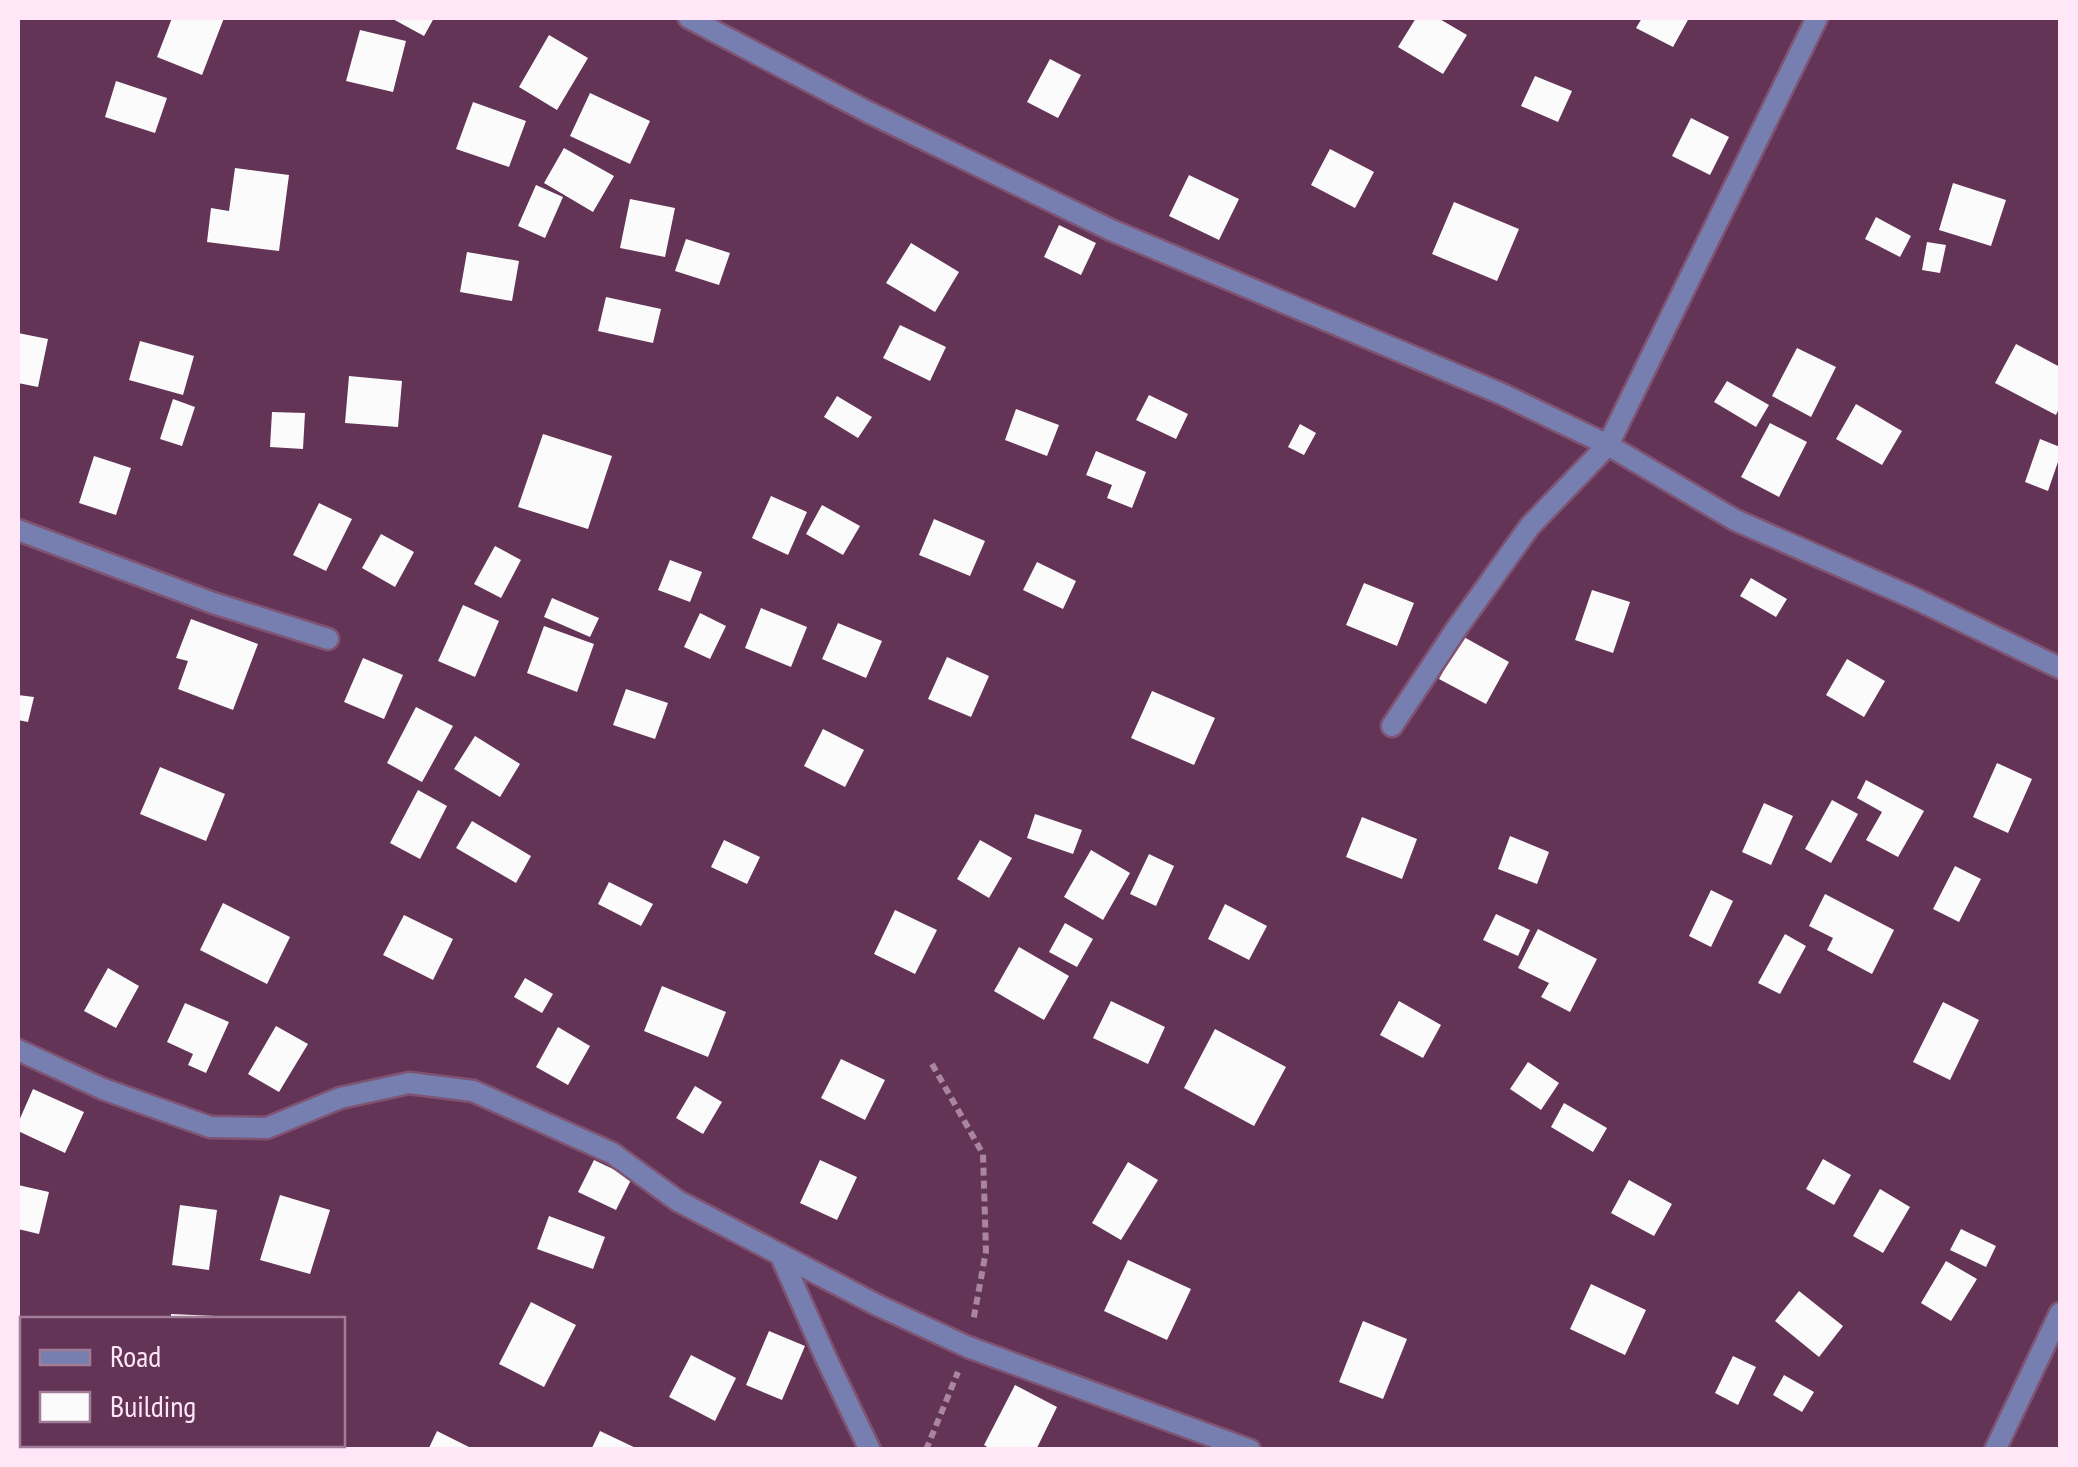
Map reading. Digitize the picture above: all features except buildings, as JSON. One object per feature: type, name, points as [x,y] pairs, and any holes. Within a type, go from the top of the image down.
[{"type":"street","points":[[689,18],[868,112],[1111,230],[1502,394],[1608,446],[1735,520],[1916,599],[2060,668]]},
{"type":"street","points":[[1392,726],[1530,526],[1608,446],[1817,18]]},
{"type":"street","points":[[18,530],[213,603],[328,639]]},
{"type":"street","points":[[18,1050],[103,1089],[210,1128],[267,1128],[340,1098],[409,1083],[473,1090],[612,1153],[678,1201],[968,1348],[1250,1450]]},
{"type":"street","points":[[780,1254],[870,1450]]},
{"type":"street","points":[[1995,1450],[2060,1313]]},
{"type":"path","points":[[926,1450],[968,1348],[986,1251],[983,1154],[932,1064]]}]
